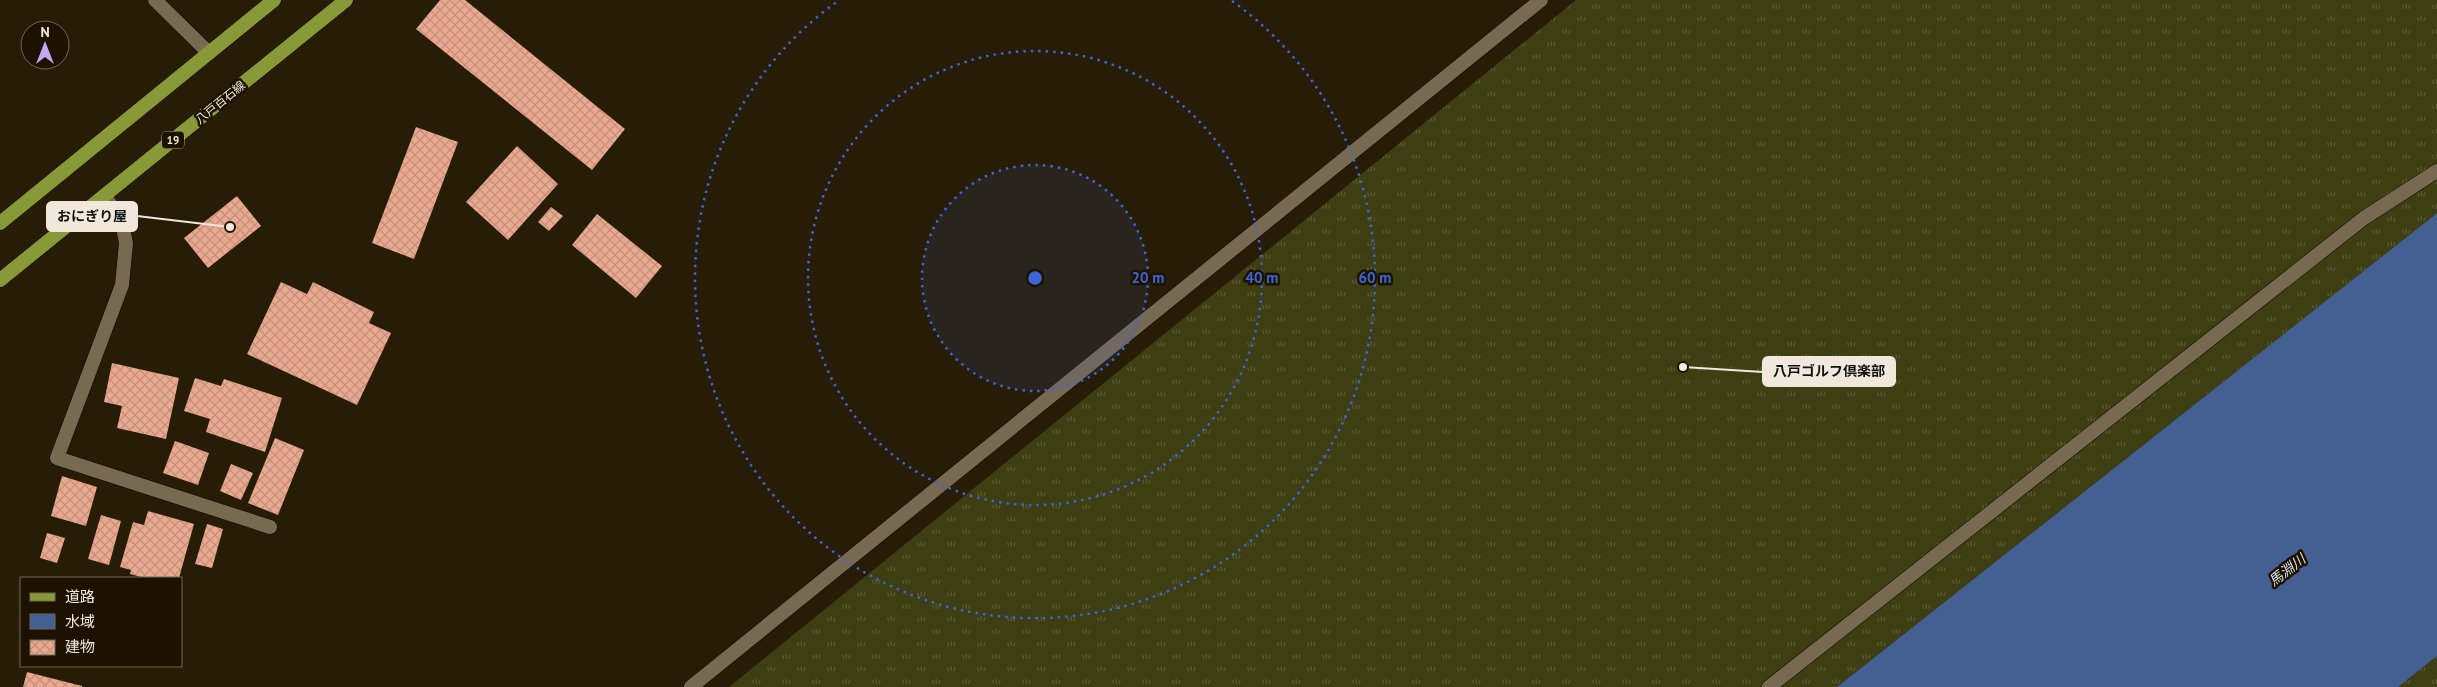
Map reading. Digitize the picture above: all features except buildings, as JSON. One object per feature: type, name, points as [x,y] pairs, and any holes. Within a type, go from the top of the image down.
[{"type":"main road","points":[[0,223],[274,0]]},
{"type":"main road","name":"八戸百石線","points":[[0,280],[346,0]]},
{"type":"street","points":[[155,0],[209,52]]},
{"type":"street","points":[[691,687],[1541,0]]},
{"type":"street","points":[[1769,687],[2364,218],[2437,171]]},
{"type":"street","points":[[104,196],[121,218],[126,243],[122,285],[57,458],[270,528]]},
{"type":"green space","points":[[1576,0],[2437,0],[2437,213],[1837,687],[729,687]]},
{"type":"green space","points":[[2437,656],[2437,687],[2398,687]]},
{"type":"water","name":"馬淵川","points":[[2437,213],[2437,656],[2398,687],[1837,687]]},
{"type":"place","name":"おにぎり屋","points":[[230,227]]},
{"type":"place","name":"八戸ゴルフ倶楽部","points":[[1683,367]]}]
